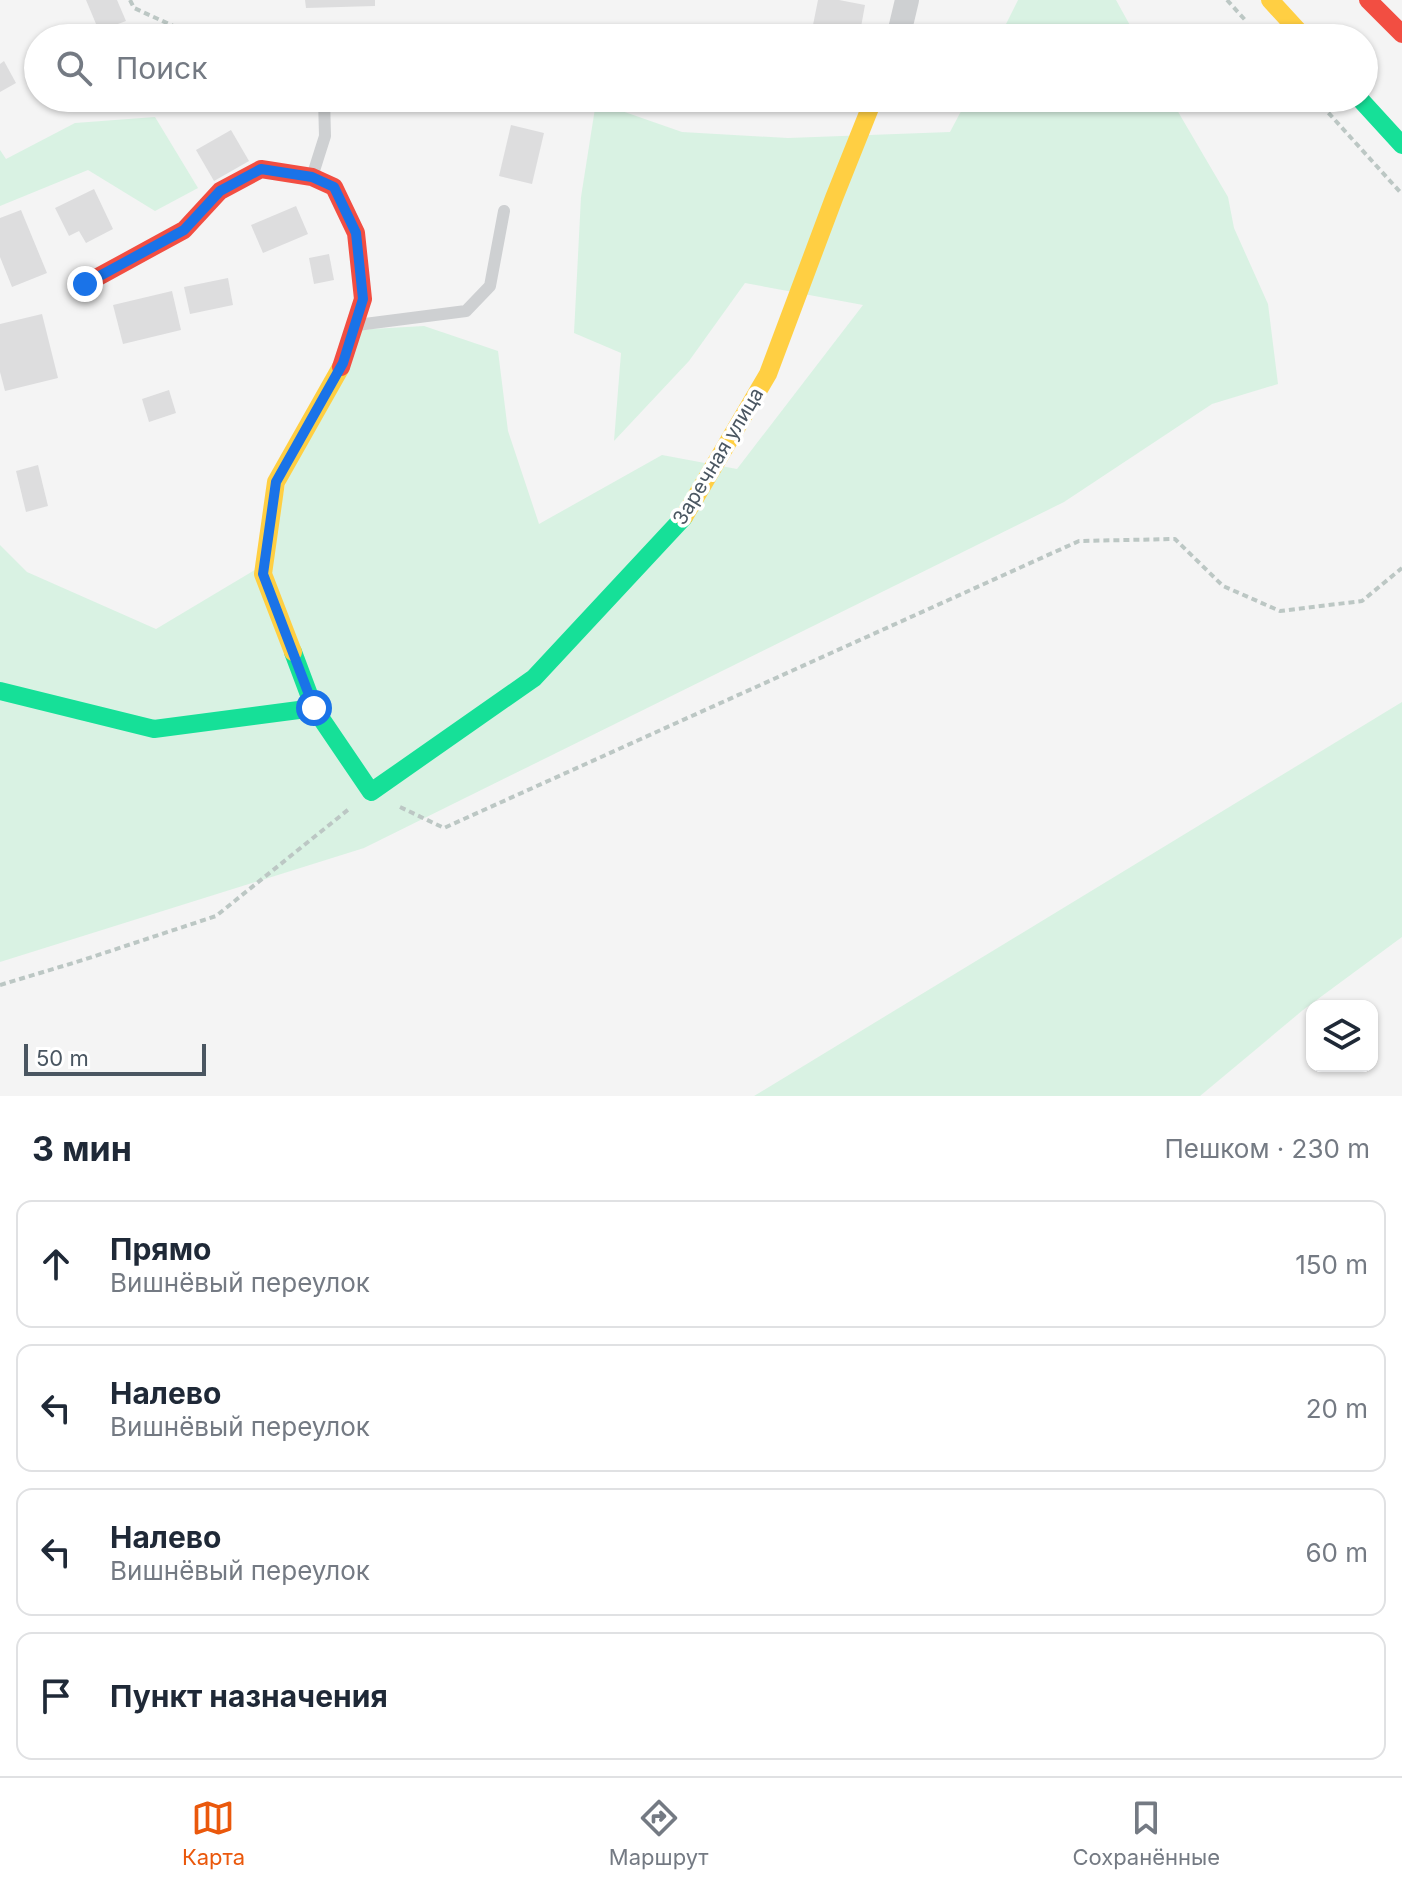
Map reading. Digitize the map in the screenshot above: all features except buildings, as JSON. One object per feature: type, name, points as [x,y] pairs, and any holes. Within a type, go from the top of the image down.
[{"type":"street","points":[[901,24],[907,0]]},
{"type":"street","points":[[1270,0],[1292,24]]},
{"type":"street","points":[[1368,0],[1402,34]]},
{"type":"street","name":"Заречная улица","points":[[371,792],[534,678],[681,522],[768,374],[868,112]]},
{"type":"street","points":[[1372,112],[1402,145]]},
{"type":"street","points":[[85,284],[184,230],[220,191],[261,169],[312,177],[334,187],[356,233],[363,299],[343,363],[276,482],[263,574],[314,708],[371,792]]},
{"type":"street","points":[[0,691],[154,729],[314,708]]},
{"type":"lane","points":[[312,177],[325,136],[324,112]]},
{"type":"lane","points":[[355,325],[466,311],[490,286],[504,211]]},
{"type":"path","points":[[130,0],[134,8],[169,24]]},
{"type":"path","points":[[1328,112],[1401,193]]},
{"type":"path","points":[[0,985],[216,916],[371,792],[444,828],[1079,541],[1175,539],[1223,586],[1280,611],[1362,601],[1402,568]]},
{"type":"green space","points":[[1018,0],[1116,0],[1129,24],[1006,24]]},
{"type":"green space","points":[[594,112],[625,112],[682,132],[788,138],[950,132],[961,112],[1178,112],[1228,197],[1234,228],[1268,304],[1278,384],[1212,404],[1064,502],[364,848],[0,962],[0,545],[27,572],[156,629],[268,562],[289,468],[354,330],[424,326],[498,351],[508,431],[539,524],[662,455],[737,469],[863,305],[745,283],[689,361],[614,441],[621,353],[574,333],[581,197]]},
{"type":"green space","points":[[155,117],[198,188],[155,211],[88,170],[0,206],[0,150],[6,159],[75,123]]},
{"type":"green space","points":[[1402,702],[1402,937],[1317,1000],[1306,1000],[1306,1008],[1200,1096],[754,1096]]},
{"type":"traffic: fast","points":[[1372,112],[1402,145]]},
{"type":"traffic: fast","points":[[293,652],[314,708],[371,792],[534,678],[684,517]]},
{"type":"traffic: fast","points":[[0,691],[154,729],[314,708]]},
{"type":"traffic: slow","points":[[1270,0],[1292,24]]},
{"type":"traffic: slow","points":[[684,517],[768,374],[868,112]]},
{"type":"traffic: slow","points":[[293,652],[263,574],[276,482],[341,367]]},
{"type":"traffic: jam","points":[[1368,0],[1402,34]]},
{"type":"traffic: jam","points":[[85,284],[184,230],[220,191],[261,169],[312,177],[334,187],[356,233],[363,299],[341,367]]},
{"type":"route","points":[[85,284],[184,230],[220,191],[261,169],[312,177],[334,187],[356,233],[363,299],[343,363],[276,482],[263,574],[314,708]]}]
